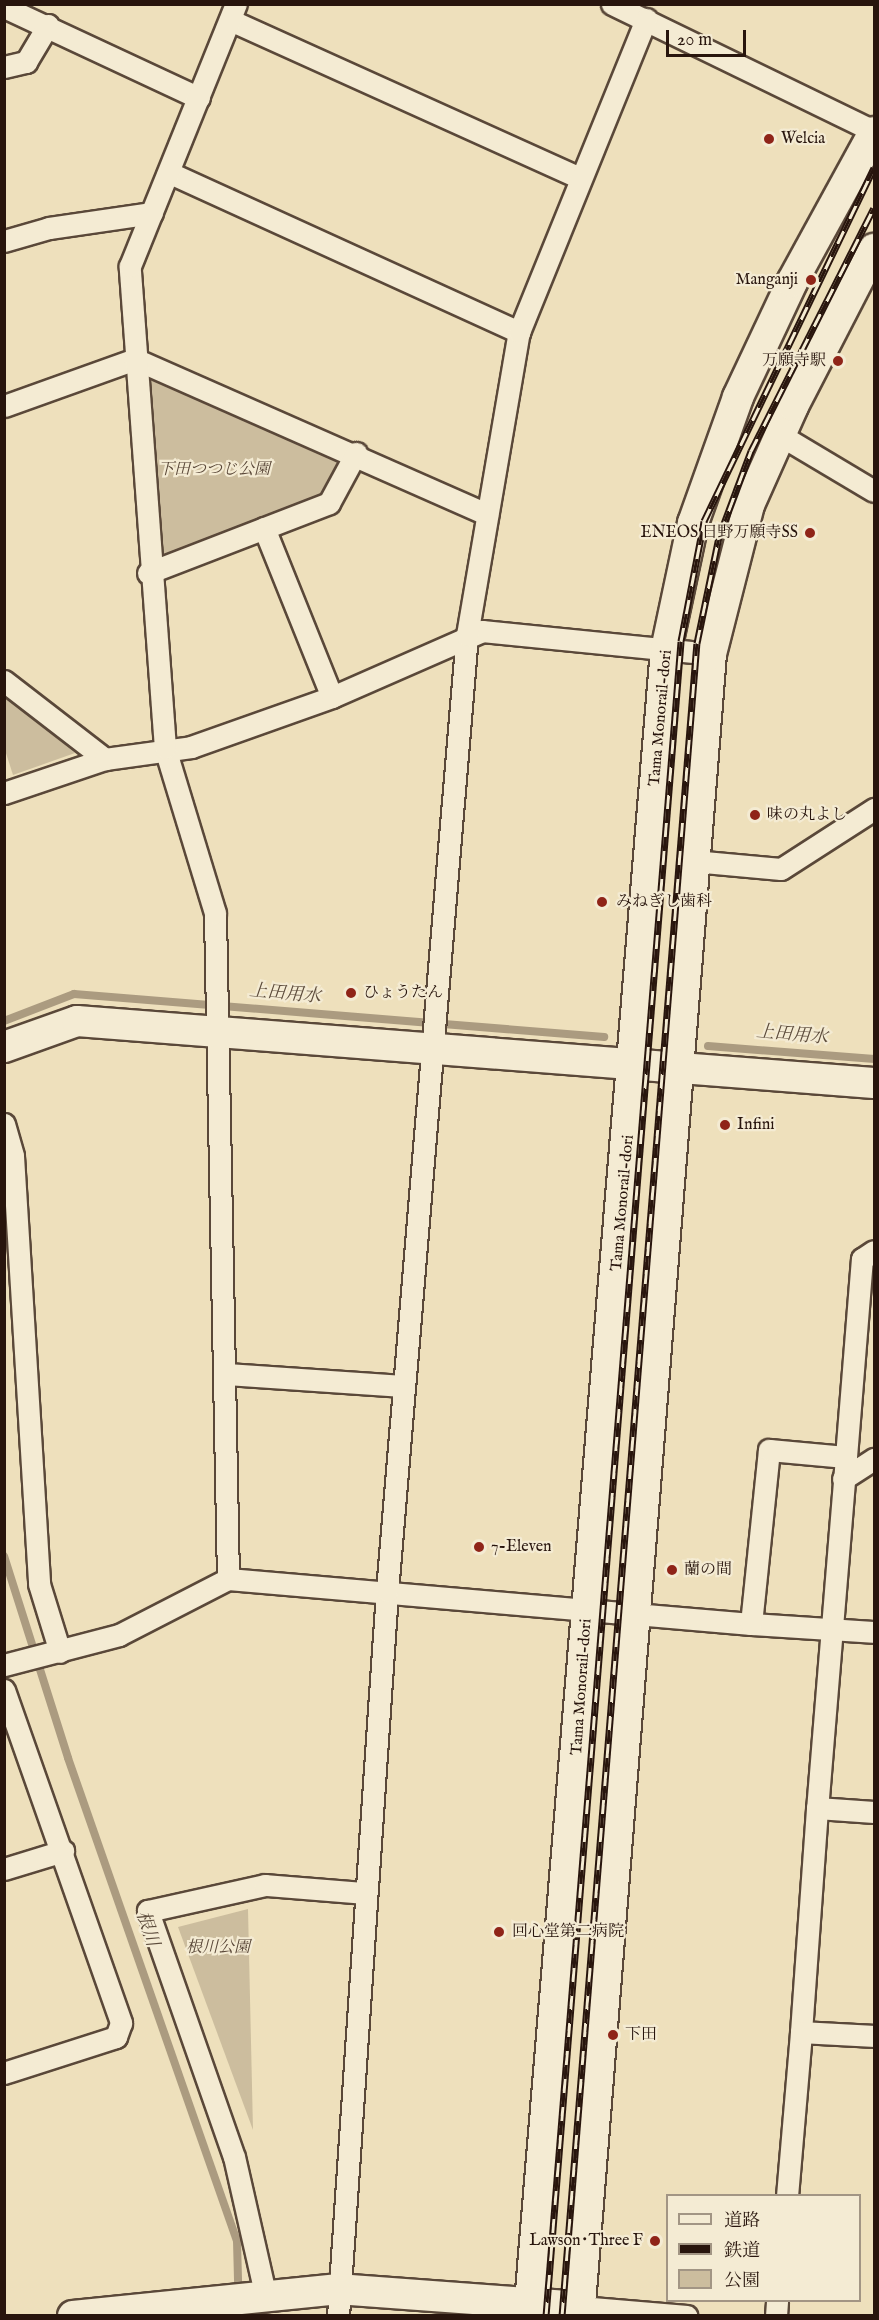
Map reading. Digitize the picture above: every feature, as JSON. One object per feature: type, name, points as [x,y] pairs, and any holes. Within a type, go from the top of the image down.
[{"type":"main road","name":"Tama Monorail-dori","points":[[529,2309],[634,1066],[666,650],[693,523],[738,397],[792,282],[874,131]]},
{"type":"main road","points":[[73,2316],[123,2312],[257,2294],[337,2302],[580,2311],[632,1613],[711,654],[737,542],[780,435],[874,249]]},
{"type":"main road","points":[[4,1047],[77,1021],[215,1026],[436,1044],[678,1070],[874,1083]]},
{"type":"street","points":[[612,4],[874,131]]},
{"type":"street","points":[[4,7],[48,25],[199,98]]},
{"type":"street","points":[[228,1579],[226,1374],[215,1026],[215,913],[165,747],[158,608],[148,573],[130,266],[170,173],[233,12],[580,178]]},
{"type":"street","points":[[337,2302],[387,1591],[436,1044],[467,635],[519,332],[646,20]]},
{"type":"street","points":[[4,67],[26,62],[48,25]]},
{"type":"street","points":[[170,173],[519,332]]},
{"type":"street","points":[[4,241],[49,228],[152,213]]},
{"type":"street","points":[[4,406],[135,359],[356,453],[487,514]]},
{"type":"street","points":[[780,435],[874,491]]},
{"type":"street","points":[[148,573],[329,503],[356,453]]},
{"type":"street","points":[[264,528],[332,697]]},
{"type":"street","points":[[4,793],[105,759],[165,747],[191,747],[332,697],[467,635],[483,631],[711,654]]},
{"type":"street","points":[[4,681],[105,759]]},
{"type":"street","points":[[693,861],[782,869],[874,809]]},
{"type":"street","points":[[4,1124],[13,1156],[39,1584],[55,1653]]},
{"type":"street","points":[[787,2194],[830,1628],[862,1259],[874,1251]]},
{"type":"street","points":[[226,1374],[404,1386]]},
{"type":"street","points":[[751,1624],[769,1450],[846,1457]]},
{"type":"street","points":[[843,1479],[874,1459]]},
{"type":"street","points":[[9,1664],[120,1635],[228,1579],[588,1607],[751,1624],[874,1632]]},
{"type":"street","points":[[4,1690],[63,1851],[121,2024],[116,2037],[4,2073]]},
{"type":"street","points":[[817,1808],[874,1812]]},
{"type":"street","points":[[4,1869],[63,1851]]},
{"type":"street","points":[[257,2294],[234,2157],[148,1911],[265,1885],[365,1893]]},
{"type":"street","points":[[801,2032],[874,2036]]},
{"type":"street","points":[[580,2311],[687,2316]]},
{"type":"green space","name":"下田つつじ公園","points":[[135,359],[356,453],[329,503],[148,573]]},
{"type":"green space","points":[[5,696],[75,753],[13,775],[5,750]]},
{"type":"green space","name":"根川公園","points":[[248,1909],[253,2130],[178,1927]]},
{"type":"waterway","name":"上田用水","points":[[4,1021],[74,994],[604,1037]]},
{"type":"waterway","name":"上田用水","points":[[708,1046],[874,1059]]},
{"type":"waterway","name":"根川","points":[[4,1556],[68,1758],[237,2241],[239,2316]]},
{"type":"railway","points":[[546,2316],[681,641],[704,521],[874,168]]},
{"type":"railway","points":[[562,2316],[697,643],[719,537],[751,451],[874,208]]},
{"type":"place","name":"Welcia","points":[[769,139]]},
{"type":"place","name":"Manganji","points":[[811,280]]},
{"type":"place","name":"万願寺駅","points":[[838,361]]},
{"type":"place","name":"ENEOS 日野万願寺SS","points":[[810,533]]},
{"type":"place","name":"味の丸よし","points":[[755,815]]},
{"type":"place","name":"みねぎし歯科","points":[[602,902]]},
{"type":"place","name":"ひょうたん","points":[[351,993]]},
{"type":"place","name":"Infini","points":[[725,1125]]},
{"type":"place","name":"7-Eleven","points":[[479,1547]]},
{"type":"place","name":"蘭の間","points":[[672,1570]]},
{"type":"place","name":"回心堂第二病院","points":[[499,1932]]},
{"type":"place","name":"下田","points":[[613,2035]]},
{"type":"place","name":"Lawson･Three F","points":[[655,2241]]}]
